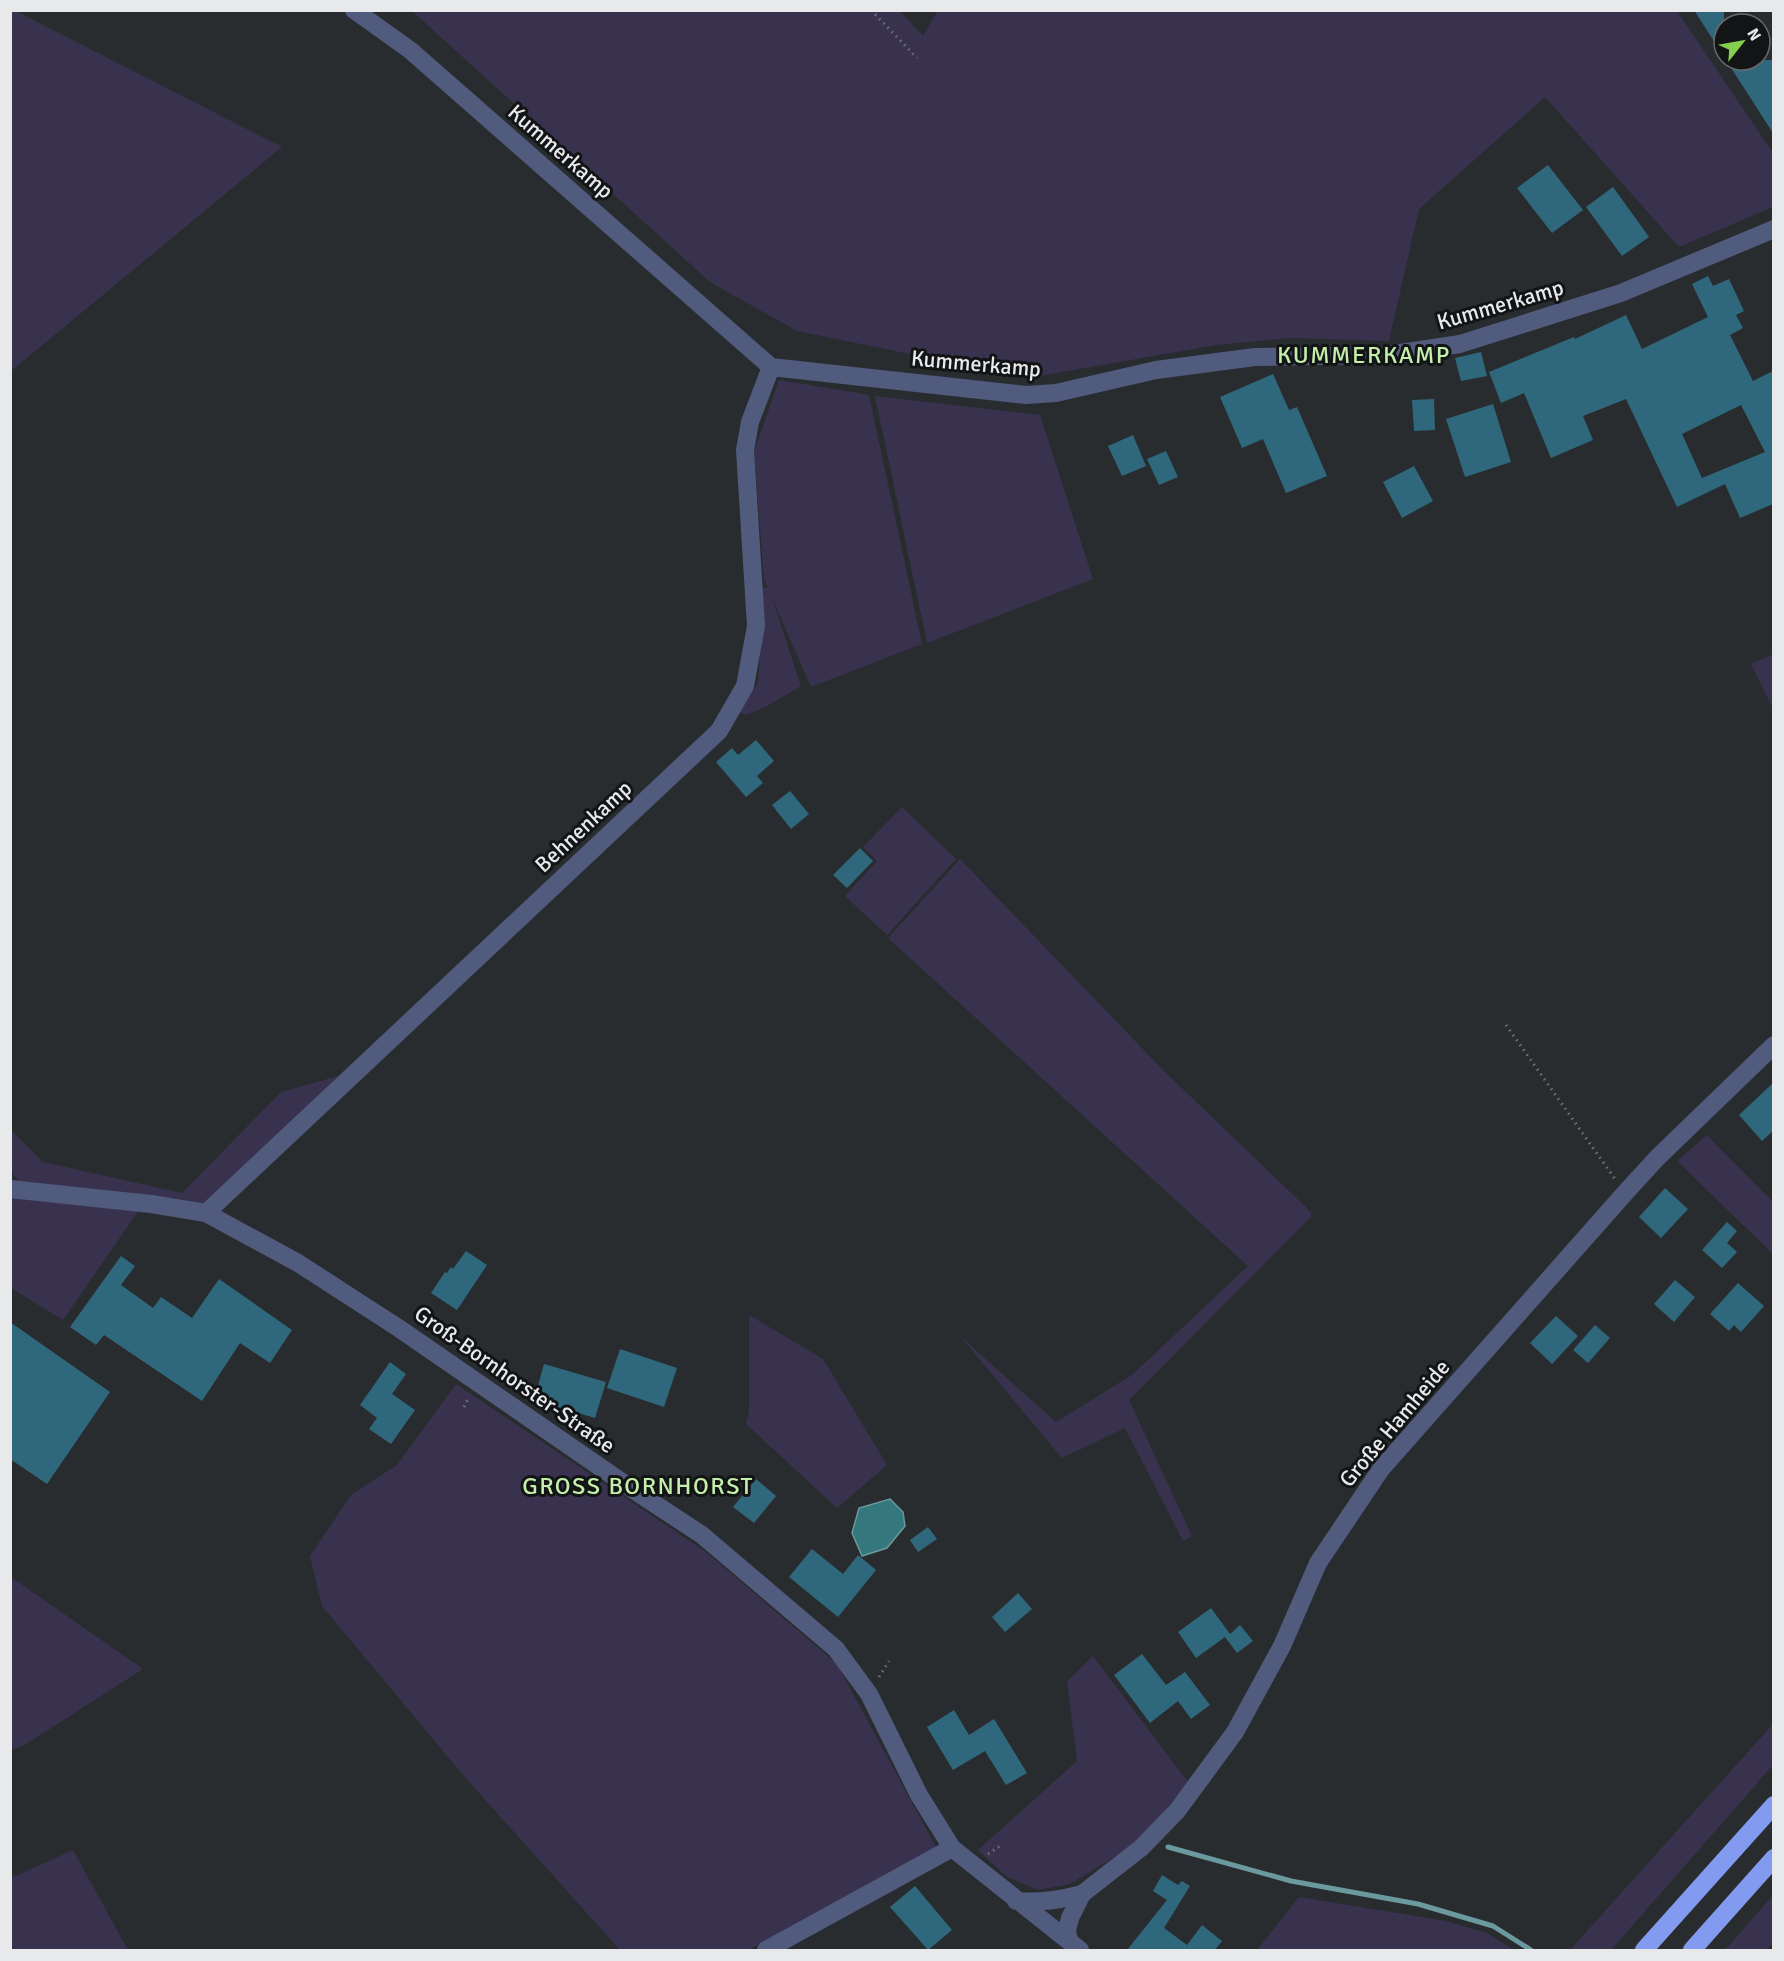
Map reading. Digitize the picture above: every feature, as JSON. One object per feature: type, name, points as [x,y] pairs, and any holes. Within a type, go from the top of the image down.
[{"type":"highway","points":[[1644,1950],[1773,1805]]},
{"type":"highway","points":[[1692,1950],[1773,1858]]},
{"type":"street","name":"Kummerkamp","points":[[354,10],[410,50],[771,367],[1026,395],[1056,393],[1156,370],[1255,357],[1387,355],[1460,344],[1621,293],[1773,229]]},
{"type":"street","name":"Behnenkamp","points":[[206,1213],[718,731],[746,686],[756,626],[745,450],[750,422],[771,367]]},
{"type":"street","name":"Große Hamheide","points":[[1016,1901],[1038,1903],[1082,1894],[1141,1848],[1177,1811],[1235,1732],[1282,1646],[1318,1563],[1381,1469],[1624,1193],[1773,1045]]},
{"type":"street","name":"Groß-Bornhorster-Straße","points":[[12,1187],[206,1213],[298,1263],[400,1329],[702,1535],[836,1649],[869,1694],[919,1795],[952,1848],[1074,1946]]},
{"type":"street","points":[[766,1950],[952,1848]]},
{"type":"street","name":"Große Hamheide","points":[[1074,1946],[1067,1930],[1070,1918],[1082,1894]]},
{"type":"path","points":[[871,10],[917,58]]},
{"type":"path","points":[[1506,1025],[1624,1193]]},
{"type":"shaded area","points":[[14,10],[282,147],[11,371],[10,11]]},
{"type":"shaded area","points":[[899,10],[923,36],[938,10],[1677,11],[1712,63],[1712,72],[1718,72],[1773,153],[1773,207],[1679,247],[1545,97],[1419,209],[1389,341],[1289,338],[1216,345],[1028,378],[797,331],[710,282],[412,11]]},
{"type":"shaded area","points":[[779,380],[869,395],[922,644],[811,687],[772,598],[801,686],[767,706],[746,715],[739,712],[758,683],[762,628],[758,587],[768,588],[764,579],[754,452]]},
{"type":"shaded area","points":[[875,396],[1040,415],[1093,579],[927,643]]},
{"type":"shaded area","points":[[1773,654],[1773,709],[1751,664]]},
{"type":"shaded area","points":[[902,807],[956,859],[887,935],[845,896],[877,861],[863,847]]},
{"type":"shaded area","points":[[960,859],[1164,1071],[1311,1212],[1311,1217],[1129,1400],[1192,1536],[1183,1541],[1125,1428],[1062,1458],[960,1336],[1056,1422],[1132,1375],[1248,1266],[888,938]]},
{"type":"shaded area","points":[[338,1076],[205,1208],[21,1183],[11,1172],[10,1129],[43,1162],[182,1193],[281,1092]]},
{"type":"shaded area","points":[[1707,1135],[1773,1202],[1773,1254],[1677,1161]]},
{"type":"shaded area","points":[[10,1195],[139,1210],[63,1320],[11,1288]]},
{"type":"shaded area","points":[[749,1315],[823,1359],[887,1465],[837,1508],[746,1424],[749,1412]]},
{"type":"shaded area","points":[[456,1384],[706,1552],[837,1664],[937,1849],[749,1950],[620,1950],[463,1775],[322,1606],[310,1556],[351,1495],[397,1465]]},
{"type":"shaded area","points":[[11,1577],[143,1669],[23,1746],[11,1750]]},
{"type":"shaded area","points":[[1093,1656],[1188,1782],[1142,1840],[1070,1884],[1038,1890],[1007,1877],[978,1850],[1077,1761],[1067,1681]]},
{"type":"shaded area","points":[[1773,1724],[1773,1765],[1611,1950],[1570,1950]]},
{"type":"shaded area","points":[[73,1850],[128,1950],[11,1950],[11,1878]]},
{"type":"shaded area","points":[[1773,1895],[1773,1943],[1767,1950],[1725,1950]]},
{"type":"shaded area","points":[[1299,1897],[1446,1921],[1487,1933],[1514,1950],[1257,1950]]},
{"type":"water","points":[[890,1499],[903,1512],[905,1526],[887,1548],[862,1556],[852,1533],[859,1508]]},
{"type":"building","points":[[1694,10],[1724,10],[1724,12],[1712,12],[1712,38]]},
{"type":"building","points":[[1772,60],[1773,60],[1773,133],[1734,72],[1772,72]]},
{"type":"building","points":[[1548,165],[1583,210],[1552,233],[1517,188]]},
{"type":"building","points":[[1613,187],[1649,237],[1622,256],[1586,207]]},
{"type":"building","points":[[1708,276],[1713,286],[1729,279],[1744,311],[1736,315],[1743,328],[1730,335],[1753,381],[1773,371],[1773,504],[1740,518],[1725,484],[1677,507],[1626,399],[1583,416],[1593,440],[1551,458],[1524,393],[1501,403],[1489,372],[1574,337],[1575,339],[1626,315],[1642,349],[1708,317],[1692,284]],"holes":[[[1741,405],[1765,452],[1702,478],[1682,434]]]},
{"type":"building","points":[[1481,352],[1487,376],[1461,381],[1455,358]]},
{"type":"building","points":[[1273,374],[1289,410],[1297,407],[1327,476],[1286,493],[1263,439],[1242,448],[1220,397]]},
{"type":"building","points":[[1434,399],[1435,430],[1414,431],[1412,400]]},
{"type":"building","points":[[1493,404],[1511,462],[1465,477],[1446,419]]},
{"type":"building","points":[[1133,435],[1146,466],[1122,476],[1108,446]]},
{"type":"building","points":[[1166,451],[1178,477],[1159,485],[1147,459]]},
{"type":"building","points":[[1414,466],[1433,501],[1402,518],[1383,482]]},
{"type":"building","points":[[756,740],[774,761],[757,776],[763,783],[746,797],[716,762],[732,748],[738,755]]},
{"type":"building","points":[[790,791],[809,814],[791,829],[772,805]]},
{"type":"building","points":[[860,848],[873,861],[847,888],[833,875]]},
{"type":"building","points":[[1773,1083],[1773,1131],[1762,1141],[1739,1115]]},
{"type":"building","points":[[1665,1188],[1688,1209],[1661,1238],[1639,1217]]},
{"type":"building","points":[[1727,1222],[1737,1231],[1727,1243],[1737,1252],[1722,1268],[1702,1250]]},
{"type":"building","points":[[466,1251],[487,1265],[457,1310],[431,1293],[445,1272],[447,1273],[451,1267],[453,1269]]},
{"type":"building","points":[[121,1256],[135,1266],[121,1285],[153,1308],[161,1297],[192,1318],[219,1279],[292,1330],[270,1363],[240,1343],[202,1401],[104,1335],[96,1345],[70,1327]]},
{"type":"building","points":[[1675,1280],[1695,1297],[1674,1322],[1654,1304]]},
{"type":"building","points":[[1738,1283],[1764,1306],[1741,1332],[1734,1325],[1729,1331],[1710,1314]]},
{"type":"building","points":[[1556,1316],[1578,1336],[1552,1364],[1530,1343]]},
{"type":"building","points":[[10,1322],[110,1392],[47,1484],[10,1459]]},
{"type":"building","points":[[1595,1325],[1610,1338],[1588,1363],[1573,1350]]},
{"type":"building","points":[[620,1349],[677,1368],[664,1407],[607,1388]]},
{"type":"building","points":[[390,1362],[406,1374],[392,1394],[415,1410],[391,1444],[369,1429],[377,1418],[360,1405]]},
{"type":"building","points":[[544,1364],[606,1382],[595,1418],[534,1400]]},
{"type":"building","points":[[756,1479],[776,1496],[754,1523],[733,1507]]},
{"type":"building","points":[[928,1527],[937,1539],[918,1552],[910,1540]]},
{"type":"building","points":[[812,1549],[843,1574],[858,1555],[876,1570],[838,1617],[789,1577]]},
{"type":"building","points":[[1018,1593],[1032,1609],[1005,1632],[992,1617]]},
{"type":"building","points":[[1211,1608],[1230,1634],[1240,1625],[1253,1641],[1237,1653],[1225,1637],[1196,1658],[1178,1632]]},
{"type":"building","points":[[1142,1654],[1166,1685],[1185,1672],[1210,1705],[1191,1719],[1178,1701],[1150,1723],[1114,1675]]},
{"type":"building","points":[[954,1710],[969,1735],[994,1719],[1027,1773],[1006,1785],[985,1751],[953,1770],[927,1727]]},
{"type":"building","points":[[1162,1875],[1178,1885],[1182,1881],[1190,1886],[1164,1928],[1187,1945],[1202,1925],[1222,1941],[1215,1950],[1127,1950],[1167,1900],[1153,1891]]},
{"type":"building","points":[[915,1886],[952,1930],[928,1950],[890,1907]]},
{"type":"waterway","points":[[1168,1847],[1291,1881],[1418,1904],[1493,1926],[1531,1950]]},
{"type":"district","name":"KUMMERKAMP","points":[[1364,355]]},
{"type":"district","name":"GROSS BORNHORST","points":[[638,1486]]}]
